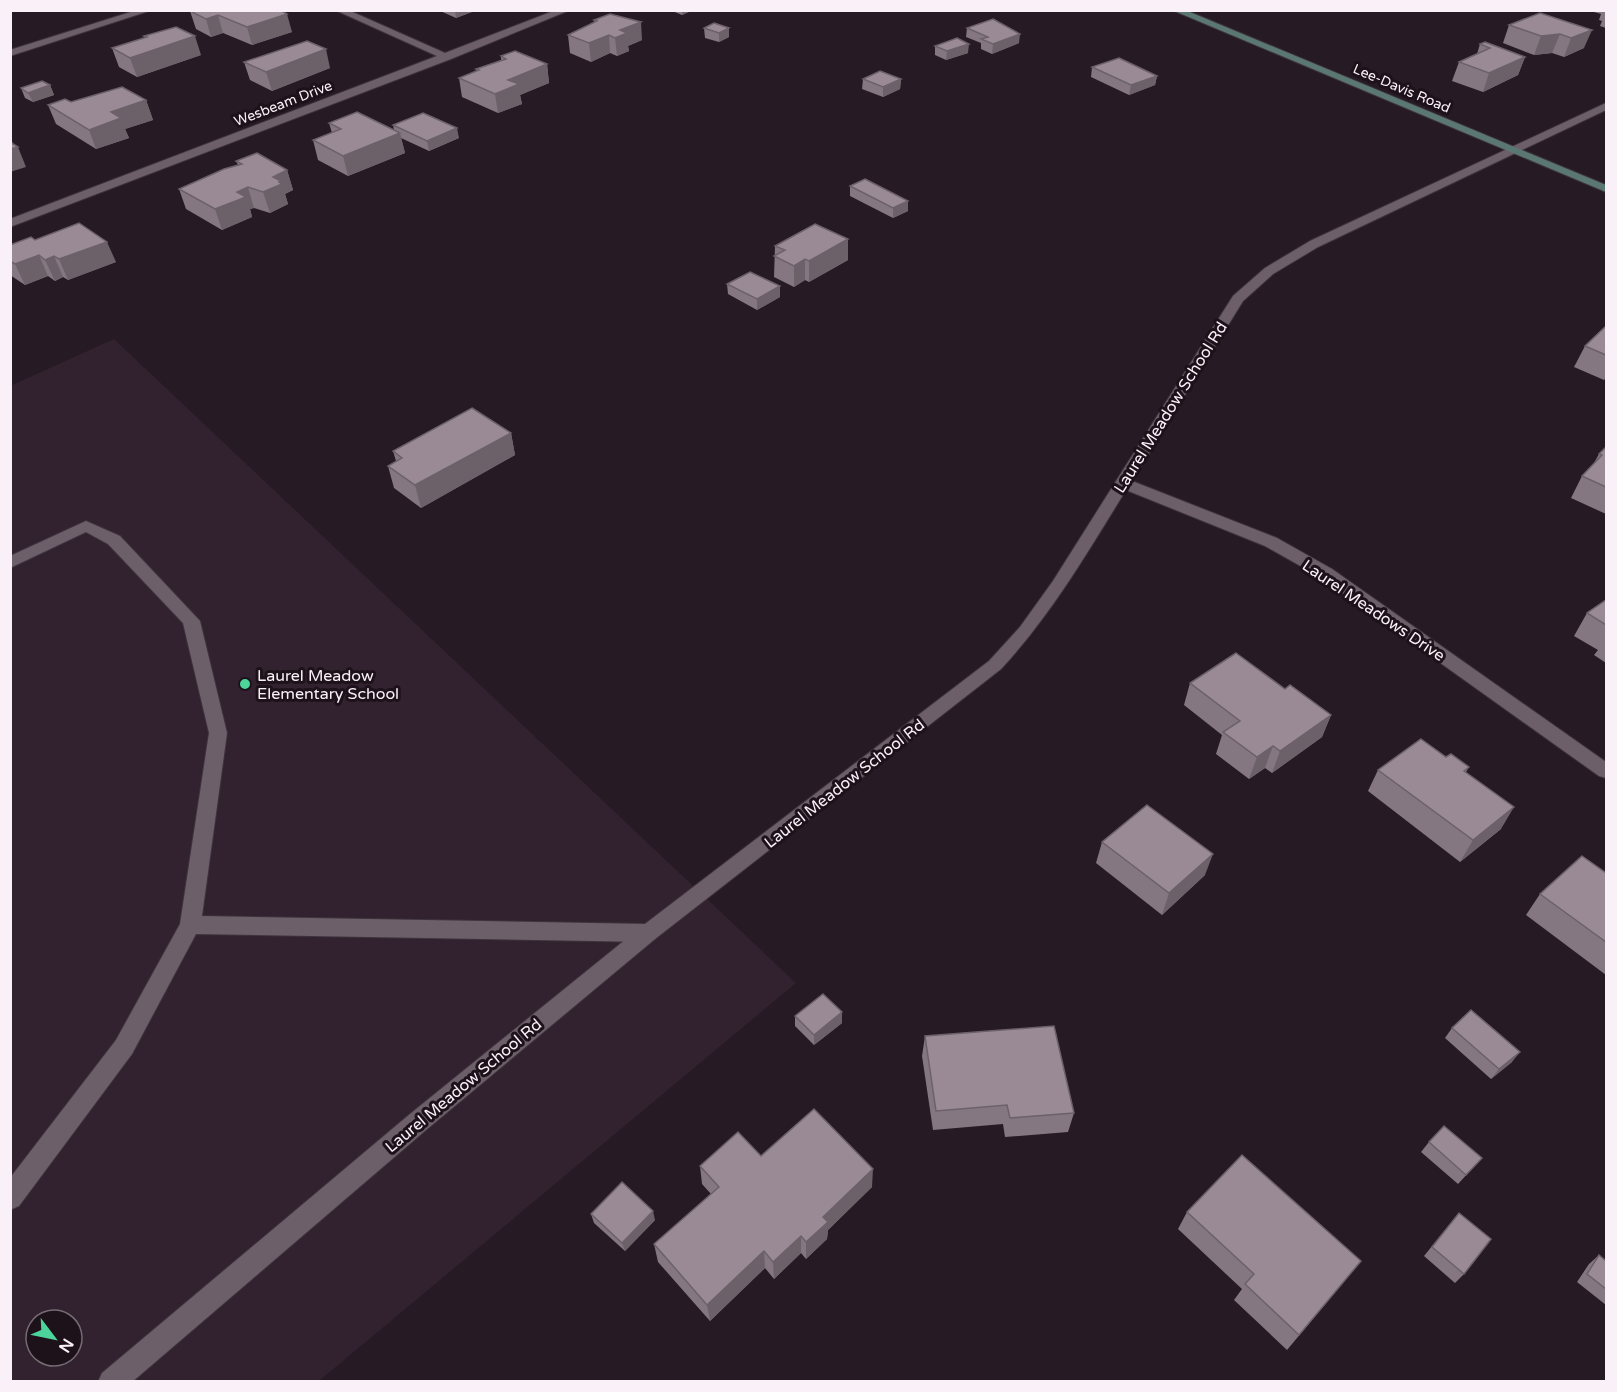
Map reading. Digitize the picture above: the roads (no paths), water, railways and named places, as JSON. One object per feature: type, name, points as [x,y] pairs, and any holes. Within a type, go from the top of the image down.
[{"type":"main road","name":"Lee-Davis Road","points":[[1181,13],[1606,189]]},
{"type":"street","points":[[10,53],[148,10]]},
{"type":"street","points":[[339,10],[447,57]]},
{"type":"street","name":"Wesbeam Drive","points":[[10,223],[566,10]]},
{"type":"street","name":"Laurel Meadow School Rd","points":[[111,1382],[418,1122],[648,933],[995,665],[1026,631],[1059,585],[1238,299],[1269,271],[1314,244],[1606,106]]},
{"type":"street","name":"Laurel Meadows Drive","points":[[1122,483],[1271,542],[1326,573],[1606,771]]},
{"type":"street","points":[[10,563],[86,526],[114,540],[191,621],[219,733],[190,925],[124,1047],[10,1198]]},
{"type":"street","points":[[190,925],[648,933]]},
{"type":"place","name":"Laurel Meadow Elementary School","points":[[245,684]]}]
